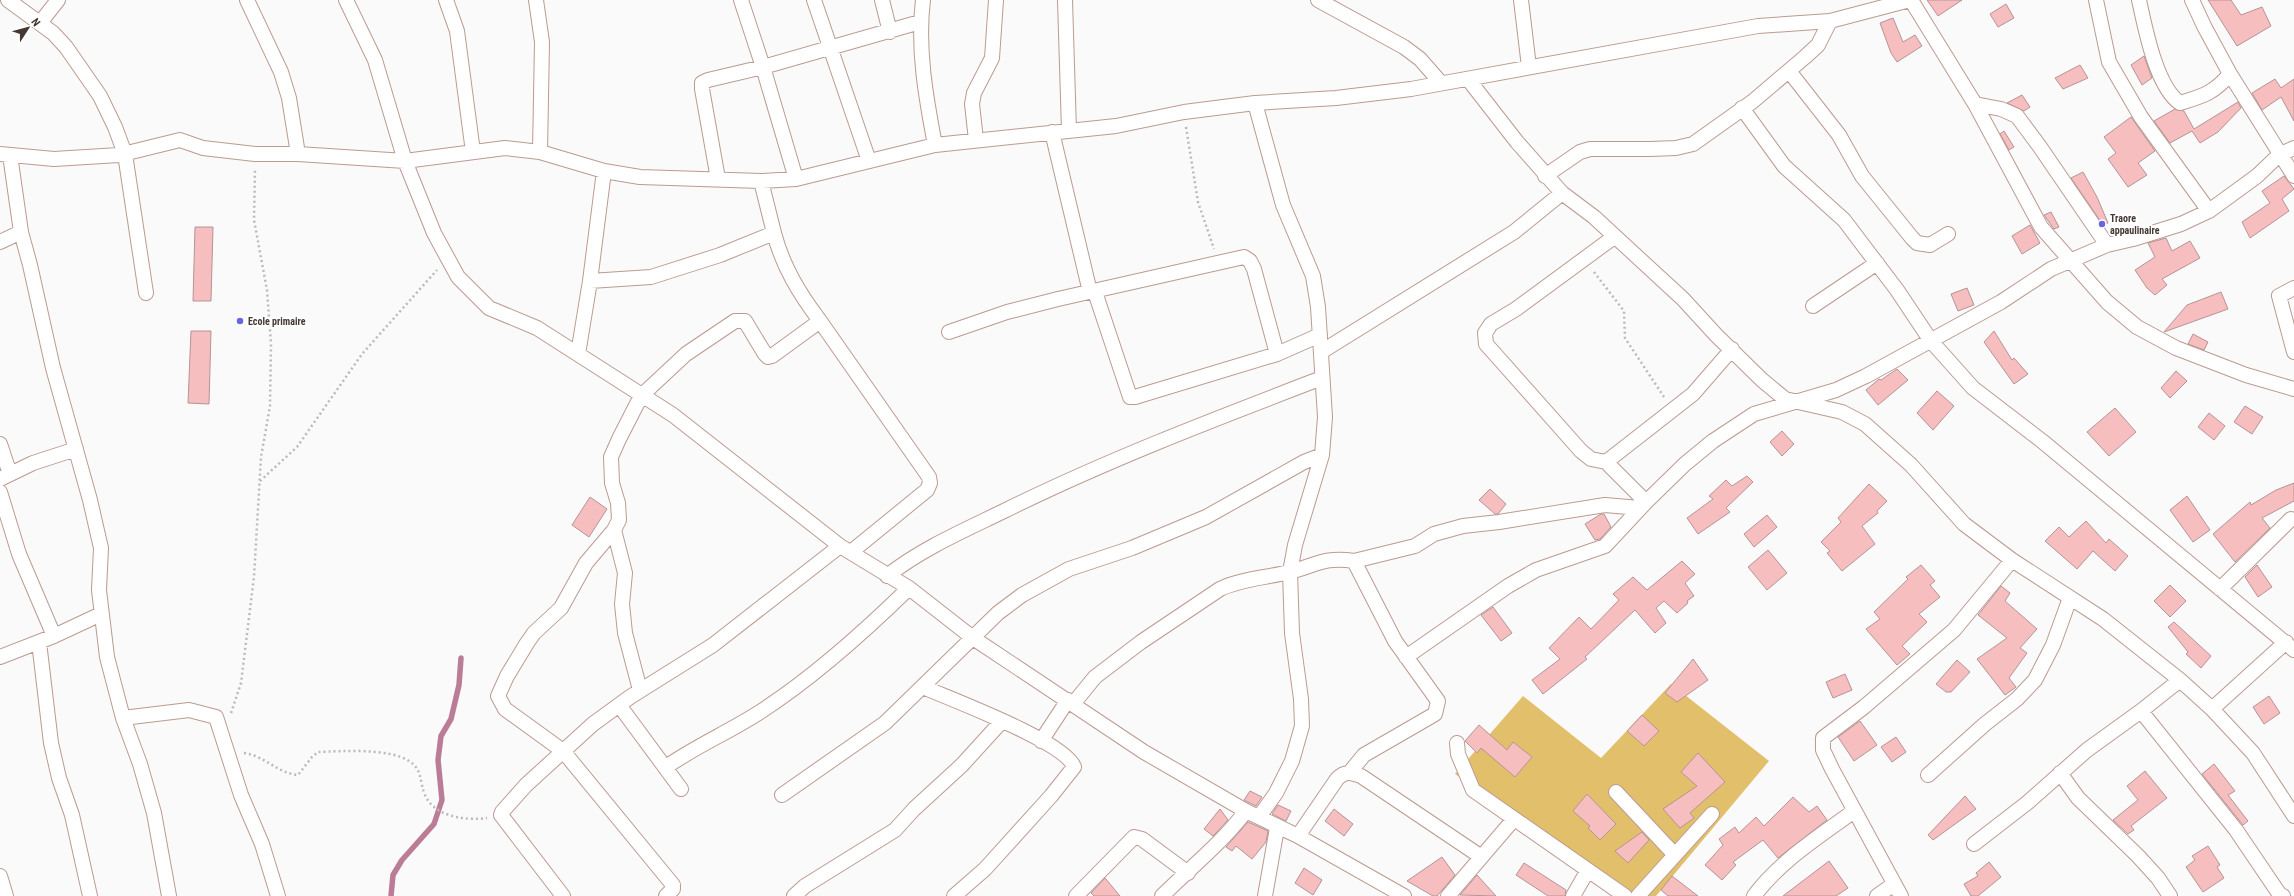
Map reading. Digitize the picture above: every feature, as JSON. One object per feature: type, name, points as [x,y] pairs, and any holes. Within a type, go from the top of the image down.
[{"type":"street","points":[[0,8],[8,0],[40,23],[66,47],[100,96],[125,154],[146,293]]},
{"type":"street","points":[[40,23],[58,0]]},
{"type":"street","points":[[346,0],[375,60],[405,161],[434,233],[458,277],[489,308],[537,328],[673,415],[845,549],[887,576],[909,588],[973,638],[1144,752],[1246,811],[1277,828],[1298,836],[1404,896]]},
{"type":"street","points":[[446,0],[457,31],[474,152]]},
{"type":"street","points":[[536,0],[542,42],[540,152]]},
{"type":"street","points":[[741,0],[763,67],[796,179]]},
{"type":"street","points":[[814,0],[869,161]]},
{"type":"street","points":[[882,0],[890,32]]},
{"type":"street","points":[[923,0],[920,22],[925,91],[935,146]]},
{"type":"street","points":[[976,140],[972,104],[974,93],[992,58],[996,0]]},
{"type":"street","points":[[1065,0],[1069,131]]},
{"type":"street","points":[[1521,0],[1529,67]]},
{"type":"street","points":[[169,896],[154,813],[140,764],[123,718],[107,657],[99,590],[102,552],[76,449],[52,368],[5,154],[54,160],[125,154],[180,140],[203,148],[255,154],[298,154],[405,161],[504,148],[540,152],[604,171],[640,177],[761,181],[796,179],[935,146],[976,140],[1116,126],[1184,112],[1256,103],[1336,98],[1411,89],[1758,26],[1830,21],[1911,0],[1975,104],[2041,227],[2069,261],[2107,302],[2143,330],[2176,348],[2246,375],[2294,389]]},
{"type":"street","points":[[2096,0],[2110,62],[2157,140],[2209,211]]},
{"type":"street","points":[[2139,0],[2150,49],[2172,98],[2180,103],[2205,96],[2214,90],[2230,74]]},
{"type":"street","points":[[2192,0],[2204,26],[2230,74],[2279,155],[2294,176]]},
{"type":"street","points":[[251,2],[282,72],[298,154]]},
{"type":"street","points":[[1324,2],[1404,47],[1420,59],[1441,83]]},
{"type":"street","points":[[1545,176],[1580,152],[1590,149],[1676,148],[1693,144],[1789,71],[1818,45],[1830,21]]},
{"type":"street","points":[[718,179],[702,83],[708,80],[763,67],[890,32],[920,22]]},
{"type":"street","points":[[1789,71],[1839,135],[1862,176],[1912,238],[1923,245],[1930,245],[1948,234]]},
{"type":"street","points":[[1468,78],[1545,176],[1562,193],[1594,217],[1614,237],[1684,299],[1732,349],[1785,399],[1842,412],[1865,424],[1911,466],[1964,524],[2012,560],[2103,619],[2180,680],[2212,709],[2253,753],[2294,816]]},
{"type":"street","points":[[1256,103],[1283,204],[1313,276],[1318,307],[1325,417],[1322,455],[1294,545],[1290,572],[1292,633],[1301,700],[1302,726],[1292,761],[1276,793],[1259,818]]},
{"type":"street","points":[[1975,104],[2005,110],[2017,116],[2107,245]]},
{"type":"street","points":[[1742,108],[1784,166],[1844,220],[1877,263],[1931,340],[1973,388],[2042,441],[2290,646],[2212,709]]},
{"type":"street","points":[[1052,132],[1092,292],[1130,396],[1135,397],[1277,354],[1320,335]]},
{"type":"street","points":[[1406,657],[1495,595],[1536,570],[1605,546],[1643,505],[1707,446],[1754,414],[1836,390],[2001,302],[2051,269],[2107,245],[2133,239],[2174,226],[2209,211],[2257,176],[2279,155],[2294,148]]},
{"type":"street","points":[[578,354],[590,281],[604,171]]},
{"type":"street","points":[[563,896],[501,815],[526,785],[593,724],[640,690],[713,645],[927,490],[930,483],[929,477],[790,278],[778,250],[761,181]]},
{"type":"street","points":[[1321,352],[1514,232],[1562,193]]},
{"type":"street","points":[[0,242],[21,232]]},
{"type":"street","points":[[590,281],[651,277],[720,255],[774,233]]},
{"type":"street","points":[[1614,237],[1492,324],[1485,333],[1486,344],[1581,451],[1591,459],[1606,462],[1643,505]]},
{"type":"street","points":[[949,332],[1007,312],[1219,262],[1244,258],[1250,261],[1254,269],[1277,354]]},
{"type":"street","points":[[1813,306],[1877,263]]},
{"type":"street","points":[[2294,288],[2279,296],[2294,352]]},
{"type":"street","points":[[666,896],[673,889],[673,885],[563,751],[505,709],[499,700],[498,693],[527,642],[534,633],[561,608],[586,563],[614,530],[619,514],[612,483],[611,457],[619,438],[642,396],[686,354],[735,320],[745,321],[764,354],[768,357],[772,356],[820,321]]},
{"type":"street","points":[[1606,462],[1694,394],[1732,349]]},
{"type":"street","points":[[887,576],[906,561],[941,540],[1058,484],[1240,409],[1322,378]]},
{"type":"street","points":[[0,444],[5,477],[33,463],[76,449]]},
{"type":"street","points":[[782,795],[885,723],[998,613],[1022,595],[1068,569],[1132,548],[1206,517],[1304,462],[1322,455]]},
{"type":"street","points":[[0,492],[19,554],[54,636]]},
{"type":"street","points":[[1041,742],[1070,702],[1096,677],[1210,594],[1233,583],[1290,572],[1332,558],[1354,560],[1415,546],[1434,534],[1463,526],[1499,522],[1604,505],[1643,505]]},
{"type":"street","points":[[2220,589],[2291,519]]},
{"type":"street","points":[[614,530],[625,573],[622,604],[625,633],[640,690]]},
{"type":"street","points":[[1298,836],[1336,779],[1343,774],[1350,772],[1364,755],[1435,714],[1438,701],[1395,641],[1354,560]]},
{"type":"street","points":[[1901,896],[1854,811],[1823,750],[1823,738],[1864,707],[1954,630],[2012,560]]},
{"type":"street","points":[[666,767],[696,747],[742,724],[790,692],[882,614],[909,588]]},
{"type":"street","points":[[1928,775],[1985,724],[2018,699],[2035,680],[2053,645],[2070,598]]},
{"type":"street","points":[[0,657],[54,636],[101,614]]},
{"type":"street","points":[[38,642],[51,743],[60,783],[72,815],[90,896]]},
{"type":"street","points":[[1974,844],[2027,803],[2104,736],[2141,711],[2180,680]]},
{"type":"street","points":[[923,687],[1002,721],[1057,749],[1069,759],[1074,767],[1051,796],[985,869],[954,896]]},
{"type":"street","points":[[619,705],[681,789]]},
{"type":"street","points":[[123,718],[180,711],[198,712],[215,716],[228,752],[236,781],[257,829],[278,896]]},
{"type":"street","points":[[2141,711],[2236,830],[2280,895],[2283,896]]},
{"type":"street","points":[[794,896],[805,886],[895,830],[962,764],[1002,721]]},
{"type":"street","points":[[1457,743],[1458,754],[1473,790],[1625,896]]},
{"type":"street","points":[[1350,772],[1360,776],[1480,856]]},
{"type":"street","points":[[2060,773],[2078,798],[2138,856],[2158,878],[2170,896]]},
{"type":"street","points":[[1616,792],[1675,855]]},
{"type":"street","points":[[1162,896],[1229,833],[1246,811]]},
{"type":"street","points":[[1754,896],[1766,879],[1807,845],[1854,811]]},
{"type":"street","points":[[1638,896],[1712,814]]},
{"type":"street","points":[[1448,896],[1480,856],[1514,819]]},
{"type":"street","points":[[1265,896],[1277,828]]},
{"type":"street","points":[[1076,896],[1134,837],[1142,838],[1188,873]]},
{"type":"street","points":[[1573,896],[1588,870]]},
{"type":"street","points":[[0,876],[6,896]]},
{"type":"street","points":[[1876,896],[1894,884]]},
{"type":"path","points":[[1184,112],[1198,202],[1219,262]]},
{"type":"path","points":[[221,732],[233,710],[241,683],[254,577],[261,457],[270,406],[271,344],[267,290],[254,220],[255,154]]},
{"type":"path","points":[[260,481],[297,447],[362,354],[448,258]]},
{"type":"path","points":[[1584,259],[1624,311],[1625,338],[1673,411]]},
{"type":"path","points":[[228,752],[259,757],[274,768],[289,774],[298,775],[312,757],[318,752],[395,754],[418,768],[421,772],[425,797],[438,810],[452,816],[474,820],[501,815]]},
{"type":"shaded area","points":[[1671,684],[1769,761],[1656,896],[1630,896],[1455,774],[1523,696],[1601,758]]},
{"type":"building","points":[[1927,0],[1962,0],[1938,16]]},
{"type":"building","points":[[2208,0],[2231,0],[2241,15],[2262,7],[2271,26],[2237,46]]},
{"type":"building","points":[[2006,4],[2014,18],[1998,27],[1990,14]]},
{"type":"building","points":[[1893,18],[1903,42],[1915,35],[1922,46],[1897,62],[1891,53],[1880,23]]},
{"type":"building","points":[[2144,56],[2152,78],[2142,85],[2131,65]]},
{"type":"building","points":[[2080,65],[2088,78],[2063,89],[2055,78]]},
{"type":"building","points":[[2275,79],[2281,88],[2294,79],[2294,121],[2281,97],[2262,110],[2252,93]]},
{"type":"building","points":[[2022,95],[2030,107],[2024,111],[2007,103]]},
{"type":"building","points":[[2238,102],[2241,108],[2218,132],[2200,143],[2192,131],[2170,143],[2154,121],[2175,109],[2184,111],[2194,129]]},
{"type":"building","points":[[2131,117],[2155,151],[2138,163],[2147,175],[2128,187],[2108,159],[2116,153],[2104,137]]},
{"type":"building","points":[[2004,131],[2014,147],[2009,150],[2000,134]]},
{"type":"building","points":[[2083,172],[2097,197],[2108,223],[2103,225],[2071,178]]},
{"type":"building","points":[[2284,176],[2294,189],[2282,199],[2289,211],[2250,238],[2242,222],[2270,203],[2262,191]]},
{"type":"building","points":[[2051,212],[2059,227],[2054,229],[2044,215]]},
{"type":"building","points":[[2030,225],[2040,243],[2022,254],[2012,236]]},
{"type":"building","points":[[195,227],[213,227],[211,301],[193,301]]},
{"type":"building","points":[[2166,238],[2172,251],[2190,241],[2200,258],[2162,279],[2167,285],[2155,295],[2147,288],[2135,270],[2155,257],[2148,243]]},
{"type":"building","points":[[1967,288],[1974,305],[1958,311],[1951,294]]},
{"type":"building","points":[[2221,292],[2228,309],[2164,332],[2187,305]]},
{"type":"building","points":[[191,331],[211,331],[209,404],[188,403]]},
{"type":"building","points":[[1994,331],[2012,360],[2014,358],[2028,374],[2014,384],[1984,342]]},
{"type":"building","points":[[2193,334],[2208,342],[2204,350],[2188,344]]},
{"type":"building","points":[[1897,369],[1908,380],[1878,405],[1866,390],[1879,379],[1881,380]]},
{"type":"building","points":[[2176,371],[2187,381],[2170,398],[2161,388]]},
{"type":"building","points":[[1937,391],[1954,406],[1933,430],[1917,413]]},
{"type":"building","points":[[2245,406],[2263,417],[2252,434],[2234,422]]},
{"type":"building","points":[[2115,408],[2136,432],[2109,456],[2087,432]]},
{"type":"building","points":[[2209,413],[2225,426],[2214,440],[2198,427]]},
{"type":"building","points":[[1782,431],[1794,444],[1782,456],[1770,442]]},
{"type":"building","points":[[1747,476],[1753,482],[1726,508],[1730,512],[1698,534],[1687,518],[1713,499],[1709,496],[1726,480],[1732,486]]},
{"type":"building","points":[[2294,483],[2294,501],[2262,518],[2270,528],[2235,562],[2213,534],[2250,502],[2251,505],[2276,490]]},
{"type":"building","points":[[1869,484],[1887,501],[1877,511],[1878,513],[1862,526],[1875,544],[1842,571],[1827,553],[1830,551],[1821,542],[1841,522],[1838,518]]},
{"type":"building","points":[[1490,489],[1506,504],[1498,514],[1495,514],[1479,500]]},
{"type":"building","points":[[2187,496],[2210,530],[2193,542],[2170,510]]},
{"type":"building","points":[[590,497],[607,509],[589,537],[572,525]]},
{"type":"building","points":[[1601,514],[1604,514],[1611,527],[1600,539],[1595,540],[1585,524]]},
{"type":"building","points":[[1767,515],[1777,527],[1754,547],[1744,534]]},
{"type":"building","points":[[2086,521],[2106,543],[2109,539],[2128,556],[2115,571],[2093,551],[2077,569],[2045,541],[2059,527],[2069,537]]},
{"type":"building","points":[[1768,550],[1787,573],[1767,590],[1748,567]]},
{"type":"building","points":[[1682,561],[1695,574],[1685,583],[1694,596],[1687,601],[1688,603],[1677,613],[1664,601],[1656,608],[1666,623],[1655,633],[1635,610],[1585,657],[1587,659],[1543,694],[1532,680],[1560,659],[1549,648],[1579,617],[1591,629],[1619,600],[1613,594],[1633,577],[1647,590]]},
{"type":"building","points":[[1921,565],[1935,581],[1930,585],[1940,597],[1919,614],[1927,622],[1902,646],[1910,654],[1897,665],[1866,629],[1880,619],[1874,612],[1908,579],[1906,577]]},
{"type":"building","points":[[2257,565],[2272,587],[2258,597],[2245,577]]},
{"type":"building","points":[[2170,585],[2186,601],[2170,617],[2154,601]]},
{"type":"building","points":[[2001,586],[2010,593],[2005,601],[2037,629],[2020,648],[2027,653],[2009,678],[2016,687],[2005,695],[1977,659],[2007,638],[1978,615]]},
{"type":"building","points":[[1493,607],[1512,633],[1501,641],[1481,615]]},
{"type":"building","points":[[2174,622],[2211,656],[2201,668],[2186,654],[2188,652],[2168,627]]},
{"type":"building","points":[[1693,659],[1708,680],[1677,702],[1665,693]]},
{"type":"building","points":[[1957,660],[1970,672],[1951,692],[1946,692],[1936,684]]},
{"type":"building","points":[[1845,674],[1852,690],[1833,698],[1826,682]]},
{"type":"building","points":[[2269,696],[2280,713],[2264,724],[2253,707]]},
{"type":"building","points":[[1642,715],[1659,731],[1644,746],[1627,731]]},
{"type":"building","points":[[1860,721],[1877,745],[1854,761],[1838,737]]},
{"type":"building","points":[[1479,725],[1507,750],[1513,742],[1532,757],[1515,777],[1481,748],[1477,753],[1465,741]]},
{"type":"building","points":[[1896,737],[1906,752],[1892,762],[1881,747]]},
{"type":"building","points":[[1698,753],[1725,782],[1690,813],[1694,818],[1680,828],[1663,809],[1697,786],[1681,772]]},
{"type":"building","points":[[2214,764],[2235,791],[2228,795],[2248,821],[2243,825],[2202,774]]},
{"type":"building","points":[[2145,771],[2167,798],[2131,826],[2134,830],[2128,834],[2113,820],[2138,800],[2127,786]]},
{"type":"building","points":[[1250,791],[1262,797],[1256,806],[1244,800]]},
{"type":"building","points":[[1587,794],[1616,824],[1600,840],[1588,828],[1590,826],[1573,811]]},
{"type":"building","points":[[1965,796],[1976,809],[1933,840],[1928,835]]},
{"type":"building","points":[[1793,797],[1809,812],[1817,806],[1827,820],[1778,858],[1763,840],[1733,862],[1736,865],[1722,880],[1705,865],[1723,845],[1719,839],[1735,827],[1739,833],[1756,817],[1764,826]]},
{"type":"building","points":[[1278,805],[1291,811],[1286,821],[1272,814]]},
{"type":"building","points":[[1220,809],[1228,820],[1213,836],[1204,829]]},
{"type":"building","points":[[1334,809],[1353,824],[1344,836],[1325,821]]},
{"type":"building","points":[[1248,822],[1268,831],[1266,842],[1252,859],[1236,846],[1232,851],[1226,847]]},
{"type":"building","points":[[1642,832],[1649,840],[1628,863],[1615,851]]},
{"type":"building","points":[[2208,846],[2220,865],[2217,867],[2224,878],[2203,892],[2186,867],[2195,860],[2192,856]]},
{"type":"building","points":[[1442,857],[1455,875],[1437,896],[1433,896],[1407,881]]},
{"type":"building","points":[[1829,861],[1848,888],[1836,896],[1783,896]]},
{"type":"building","points":[[1989,862],[2001,877],[1978,896],[1971,896],[1964,884],[1978,876],[1976,873]]},
{"type":"building","points":[[1524,863],[1566,890],[1565,896],[1548,896],[1516,875]]},
{"type":"building","points":[[1304,868],[1322,880],[1313,895],[1295,883]]},
{"type":"building","points":[[1477,875],[1496,896],[1460,895]]},
{"type":"building","points":[[1672,876],[1698,896],[1668,896],[1661,890]]},
{"type":"building","points":[[1105,878],[1120,896],[1094,896],[1091,893]]},
{"type":"waterway","points":[[391,896],[393,875],[402,860],[434,824],[442,800],[438,760],[441,736],[451,719],[459,685],[461,658]]},
{"type":"place","name":"Traore appaulinaire","points":[[2102,224]]},
{"type":"place","name":"Ecole primaire","points":[[240,321]]}]
